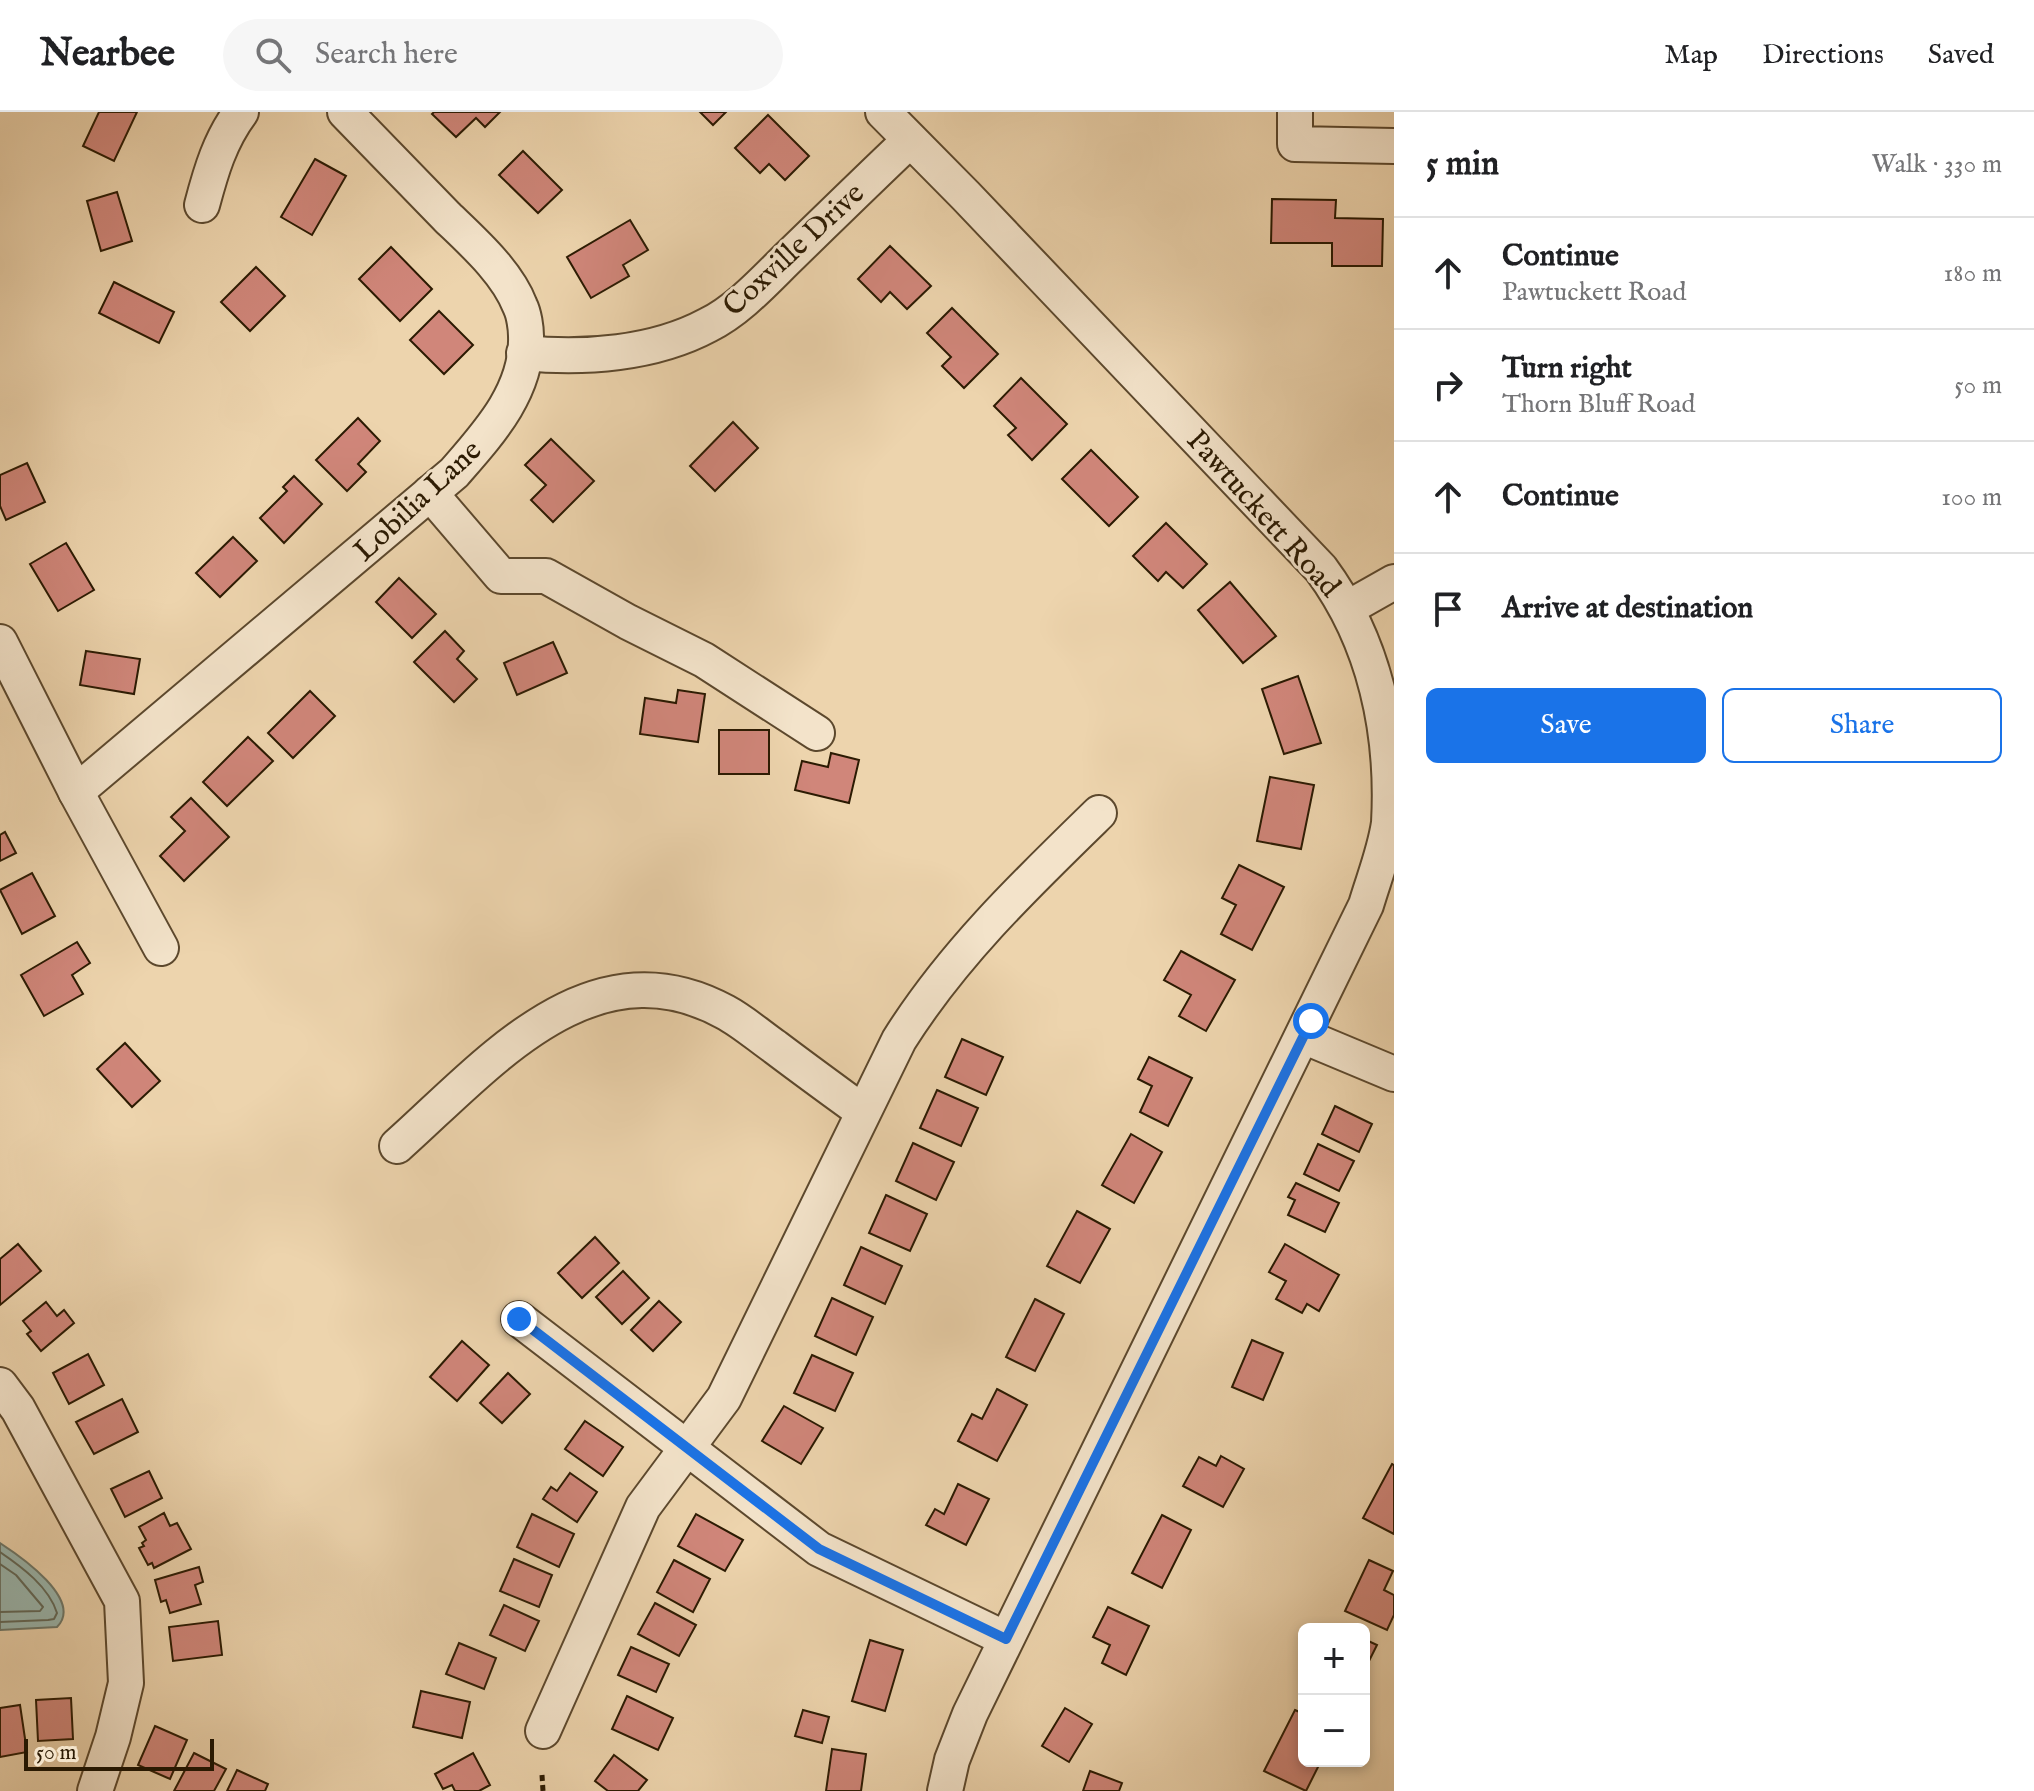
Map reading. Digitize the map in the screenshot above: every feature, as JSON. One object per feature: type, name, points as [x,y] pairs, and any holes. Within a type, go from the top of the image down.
[{"type":"street","points":[[202,205],[214,161],[241,112]]},
{"type":"street","name":"Lobilia Lane","points":[[76,792],[454,473],[502,413],[520,376],[526,336],[521,307],[505,280],[475,245],[345,112]]},
{"type":"street","name":"Pawtuckett Road","points":[[883,112],[1321,569],[1348,608],[1366,647],[1380,689],[1393,764],[1384,848],[1366,905],[970,1714],[952,1760],[945,1791]]},
{"type":"street","points":[[1295,112],[1295,144],[1394,146]]},
{"type":"street","name":"Coxville Drive","points":[[524,353],[590,355],[637,349],[683,337],[710,325],[746,298],[910,140]]},
{"type":"street","points":[[430,493],[501,576],[546,576],[704,660],[817,733]]},
{"type":"street","points":[[1348,608],[1394,582]]},
{"type":"street","points":[[0,642],[76,792],[161,948]]},
{"type":"street","points":[[543,1731],[643,1507],[724,1398],[899,1040],[926,997],[1024,885],[1099,813]]},
{"type":"street","points":[[397,1146],[505,1050],[543,1021],[579,1002],[624,991],[664,991],[696,999],[725,1012],[863,1112]]},
{"type":"street","points":[[1303,1036],[1394,1074]]},
{"type":"street","points":[[519,1319],[819,1549],[1006,1639]]},
{"type":"street","points":[[0,1385],[18,1409],[122,1601],[126,1683],[113,1737],[95,1791]]},
{"type":"path","points":[[542,1775],[543,1791]]},
{"type":"water","points":[[0,1543],[34,1568],[56,1592],[63,1616],[57,1627],[0,1630]]},
{"type":"building","points":[[99,112],[137,112],[114,161],[83,146]]},
{"type":"building","points":[[500,112],[485,127],[476,118],[456,137],[432,114]]},
{"type":"building","points":[[700,112],[726,112],[713,125]]},
{"type":"building","points":[[768,115],[809,156],[785,180],[769,164],[760,173],[735,148]]},
{"type":"building","points":[[523,151],[562,190],[538,213],[499,175]]},
{"type":"building","points":[[315,159],[346,176],[312,235],[281,217]]},
{"type":"building","points":[[117,192],[132,241],[101,251],[87,201]]},
{"type":"building","points":[[1272,199],[1336,200],[1335,218],[1383,219],[1382,266],[1332,266],[1332,243],[1271,243]]},
{"type":"building","points":[[630,220],[648,250],[623,265],[629,276],[591,298],[567,257]]},
{"type":"building","points":[[890,246],[931,286],[907,309],[890,292],[881,302],[858,279]]},
{"type":"building","points":[[391,247],[432,289],[400,321],[359,279]]},
{"type":"building","points":[[256,267],[285,296],[250,331],[221,302]]},
{"type":"building","points":[[114,282],[174,312],[159,343],[99,313]]},
{"type":"building","points":[[952,308],[998,354],[964,388],[942,366],[951,357],[927,333]]},
{"type":"building","points":[[439,311],[473,345],[444,374],[410,340]]},
{"type":"building","points":[[1021,378],[1067,424],[1032,460],[1008,435],[1016,428],[994,406]]},
{"type":"building","points":[[358,418],[380,441],[358,464],[366,472],[347,491],[316,460]]},
{"type":"building","points":[[733,422],[758,448],[715,491],[690,466]]},
{"type":"building","points":[[551,439],[594,481],[553,522],[531,500],[546,485],[525,465]]},
{"type":"building","points":[[1091,450],[1138,497],[1109,526],[1062,479]]},
{"type":"building","points":[[27,463],[45,502],[6,520],[0,506],[0,475]]},
{"type":"building","points":[[294,476],[322,504],[284,543],[260,518],[287,491],[283,487]]},
{"type":"building","points":[[1166,523],[1207,564],[1183,588],[1166,572],[1158,581],[1133,556]]},
{"type":"building","points":[[233,537],[257,561],[220,597],[196,573]]},
{"type":"building","points":[[66,543],[94,590],[58,611],[30,564]]},
{"type":"building","points":[[399,578],[436,614],[412,638],[376,602]]},
{"type":"building","points":[[1230,582],[1276,636],[1243,663],[1198,610]]},
{"type":"building","points":[[445,631],[464,651],[457,659],[477,679],[454,702],[414,662]]},
{"type":"building","points":[[553,642],[567,673],[517,695],[504,663]]},
{"type":"building","points":[[86,651],[140,659],[134,694],[80,685]]},
{"type":"building","points":[[1298,676],[1321,743],[1284,754],[1262,689]]},
{"type":"building","points":[[678,690],[705,694],[698,742],[640,734],[645,698],[676,703]]},
{"type":"building","points":[[310,691],[335,716],[293,758],[268,733]]},
{"type":"building","points":[[719,730],[769,730],[769,774],[719,774]]},
{"type":"building","points":[[248,737],[273,761],[227,806],[203,782]]},
{"type":"building","points":[[831,753],[859,760],[849,803],[795,790],[802,761],[828,767]]},
{"type":"building","points":[[1270,777],[1314,785],[1301,849],[1257,841]]},
{"type":"building","points":[[191,798],[229,837],[184,881],[160,856],[185,831],[171,817]]},
{"type":"building","points":[[5,832],[16,853],[0,861],[0,835]]},
{"type":"building","points":[[1239,865],[1284,887],[1252,950],[1221,934],[1236,905],[1222,898]]},
{"type":"building","points":[[32,873],[55,916],[22,934],[0,890]]},
{"type":"building","points":[[77,942],[90,963],[72,975],[83,994],[44,1016],[21,975]]},
{"type":"building","points":[[1181,951],[1235,980],[1206,1031],[1179,1016],[1191,995],[1164,980]]},
{"type":"building","points":[[962,1039],[1003,1057],[986,1095],[945,1077]]},
{"type":"building","points":[[125,1043],[160,1081],[132,1107],[97,1069]]},
{"type":"building","points":[[1149,1057],[1192,1078],[1168,1126],[1140,1112],[1152,1086],[1138,1079]]},
{"type":"building","points":[[937,1090],[978,1108],[961,1146],[920,1128]]},
{"type":"building","points":[[1335,1106],[1372,1124],[1359,1152],[1322,1134]]},
{"type":"building","points":[[1131,1134],[1162,1152],[1134,1203],[1102,1185]]},
{"type":"building","points":[[913,1143],[954,1162],[936,1200],[896,1181]]},
{"type":"building","points":[[1318,1144],[1354,1161],[1339,1191],[1304,1174]]},
{"type":"building","points":[[1296,1183],[1339,1203],[1325,1232],[1288,1215],[1295,1200],[1288,1197]]},
{"type":"building","points":[[886,1195],[927,1214],[910,1251],[869,1233]]},
{"type":"building","points":[[1077,1211],[1110,1229],[1080,1283],[1047,1266]]},
{"type":"building","points":[[595,1237],[619,1263],[582,1298],[558,1273]]},
{"type":"building","points":[[18,1244],[41,1271],[0,1305],[0,1259]]},
{"type":"building","points":[[1285,1244],[1339,1275],[1319,1311],[1307,1304],[1302,1313],[1276,1299],[1286,1281],[1269,1272]]},
{"type":"building","points":[[861,1247],[902,1266],[885,1304],[844,1285]]},
{"type":"building","points":[[623,1271],[649,1298],[622,1324],[596,1297]]},
{"type":"building","points":[[832,1298],[873,1317],[856,1355],[815,1336]]},
{"type":"building","points":[[1035,1299],[1064,1314],[1035,1371],[1006,1357]]},
{"type":"building","points":[[659,1301],[681,1322],[653,1351],[631,1330]]},
{"type":"building","points":[[46,1302],[57,1316],[64,1310],[74,1323],[41,1351],[27,1334],[31,1331],[23,1321]]},
{"type":"building","points":[[1252,1340],[1283,1353],[1263,1400],[1232,1387]]},
{"type":"building","points":[[462,1341],[489,1365],[457,1401],[430,1377]]},
{"type":"building","points":[[88,1354],[104,1385],[69,1404],[53,1373]]},
{"type":"building","points":[[812,1355],[853,1373],[835,1411],[794,1393]]},
{"type":"building","points":[[508,1373],[530,1394],[502,1423],[480,1403]]},
{"type":"building","points":[[997,1389],[1027,1405],[997,1461],[958,1441],[972,1414],[982,1419]]},
{"type":"building","points":[[122,1399],[138,1432],[94,1454],[76,1422]]},
{"type":"building","points":[[784,1406],[823,1428],[801,1464],[762,1441]]},
{"type":"building","points":[[585,1421],[623,1447],[603,1476],[565,1449]]},
{"type":"building","points":[[1221,1456],[1244,1469],[1223,1507],[1183,1486],[1199,1457],[1216,1466]]},
{"type":"building","points":[[1394,1465],[1394,1534],[1363,1518]]},
{"type":"building","points":[[149,1471],[162,1498],[125,1517],[111,1489]]},
{"type":"building","points":[[570,1473],[597,1492],[577,1522],[543,1499],[551,1487],[557,1491]]},
{"type":"building","points":[[958,1484],[989,1499],[966,1545],[926,1525],[935,1509],[944,1514]]},
{"type":"building","points":[[164,1513],[170,1526],[177,1523],[191,1549],[154,1568],[152,1563],[148,1565],[139,1548],[144,1546],[142,1543],[146,1540],[139,1527]]},
{"type":"building","points":[[532,1514],[574,1534],[559,1567],[517,1547]]},
{"type":"building","points":[[696,1514],[743,1540],[725,1571],[678,1546]]},
{"type":"building","points":[[1162,1515],[1191,1530],[1162,1588],[1132,1573]]},
{"type":"building","points":[[514,1559],[552,1575],[539,1607],[500,1591]]},
{"type":"building","points":[[674,1560],[710,1579],[693,1612],[657,1592]]},
{"type":"building","points":[[1369,1560],[1393,1571],[1384,1590],[1394,1595],[1394,1615],[1387,1630],[1345,1611]]},
{"type":"building","points":[[199,1567],[203,1582],[195,1585],[201,1604],[170,1613],[166,1600],[161,1602],[155,1580]]},
{"type":"building","points":[[655,1603],[696,1625],[679,1656],[638,1634]]},
{"type":"building","points":[[504,1605],[539,1621],[525,1651],[490,1635]]},
{"type":"building","points":[[1108,1607],[1149,1626],[1126,1675],[1102,1663],[1110,1645],[1093,1637]]},
{"type":"building","points":[[218,1621],[222,1655],[173,1661],[169,1627]]},
{"type":"building","points":[[870,1640],[903,1650],[885,1711],[852,1701]]},
{"type":"building","points":[[1370,1642],[1377,1645],[1370,1659]]},
{"type":"building","points":[[459,1643],[496,1658],[484,1689],[446,1674]]},
{"type":"building","points":[[631,1647],[669,1664],[656,1692],[618,1675]]},
{"type":"building","points":[[421,1691],[470,1702],[462,1738],[413,1727]]},
{"type":"building","points":[[627,1696],[673,1718],[658,1750],[612,1729]]},
{"type":"building","points":[[71,1698],[73,1739],[38,1741],[36,1700]]},
{"type":"building","points":[[20,1705],[27,1752],[0,1757],[0,1708]]},
{"type":"building","points":[[1065,1708],[1092,1724],[1069,1762],[1042,1746]]},
{"type":"building","points":[[803,1710],[829,1717],[822,1743],[795,1736]]},
{"type":"building","points":[[1295,1710],[1298,1711],[1298,1767],[1318,1767],[1306,1791],[1264,1771]]},
{"type":"building","points":[[155,1726],[187,1740],[170,1779],[138,1765]]},
{"type":"building","points":[[832,1749],[866,1754],[861,1791],[826,1791]]},
{"type":"building","points":[[194,1753],[226,1769],[214,1791],[174,1791]]},
{"type":"building","points":[[473,1753],[490,1785],[479,1791],[455,1791],[452,1785],[443,1789],[435,1774]]},
{"type":"building","points":[[614,1755],[647,1780],[638,1791],[608,1791],[595,1781]]},
{"type":"building","points":[[237,1770],[268,1784],[265,1791],[227,1791]]},
{"type":"building","points":[[1090,1771],[1122,1783],[1119,1791],[1083,1791]]},
{"type":"route","points":[[519,1319],[819,1549],[1006,1639],[1311,1021]]}]
